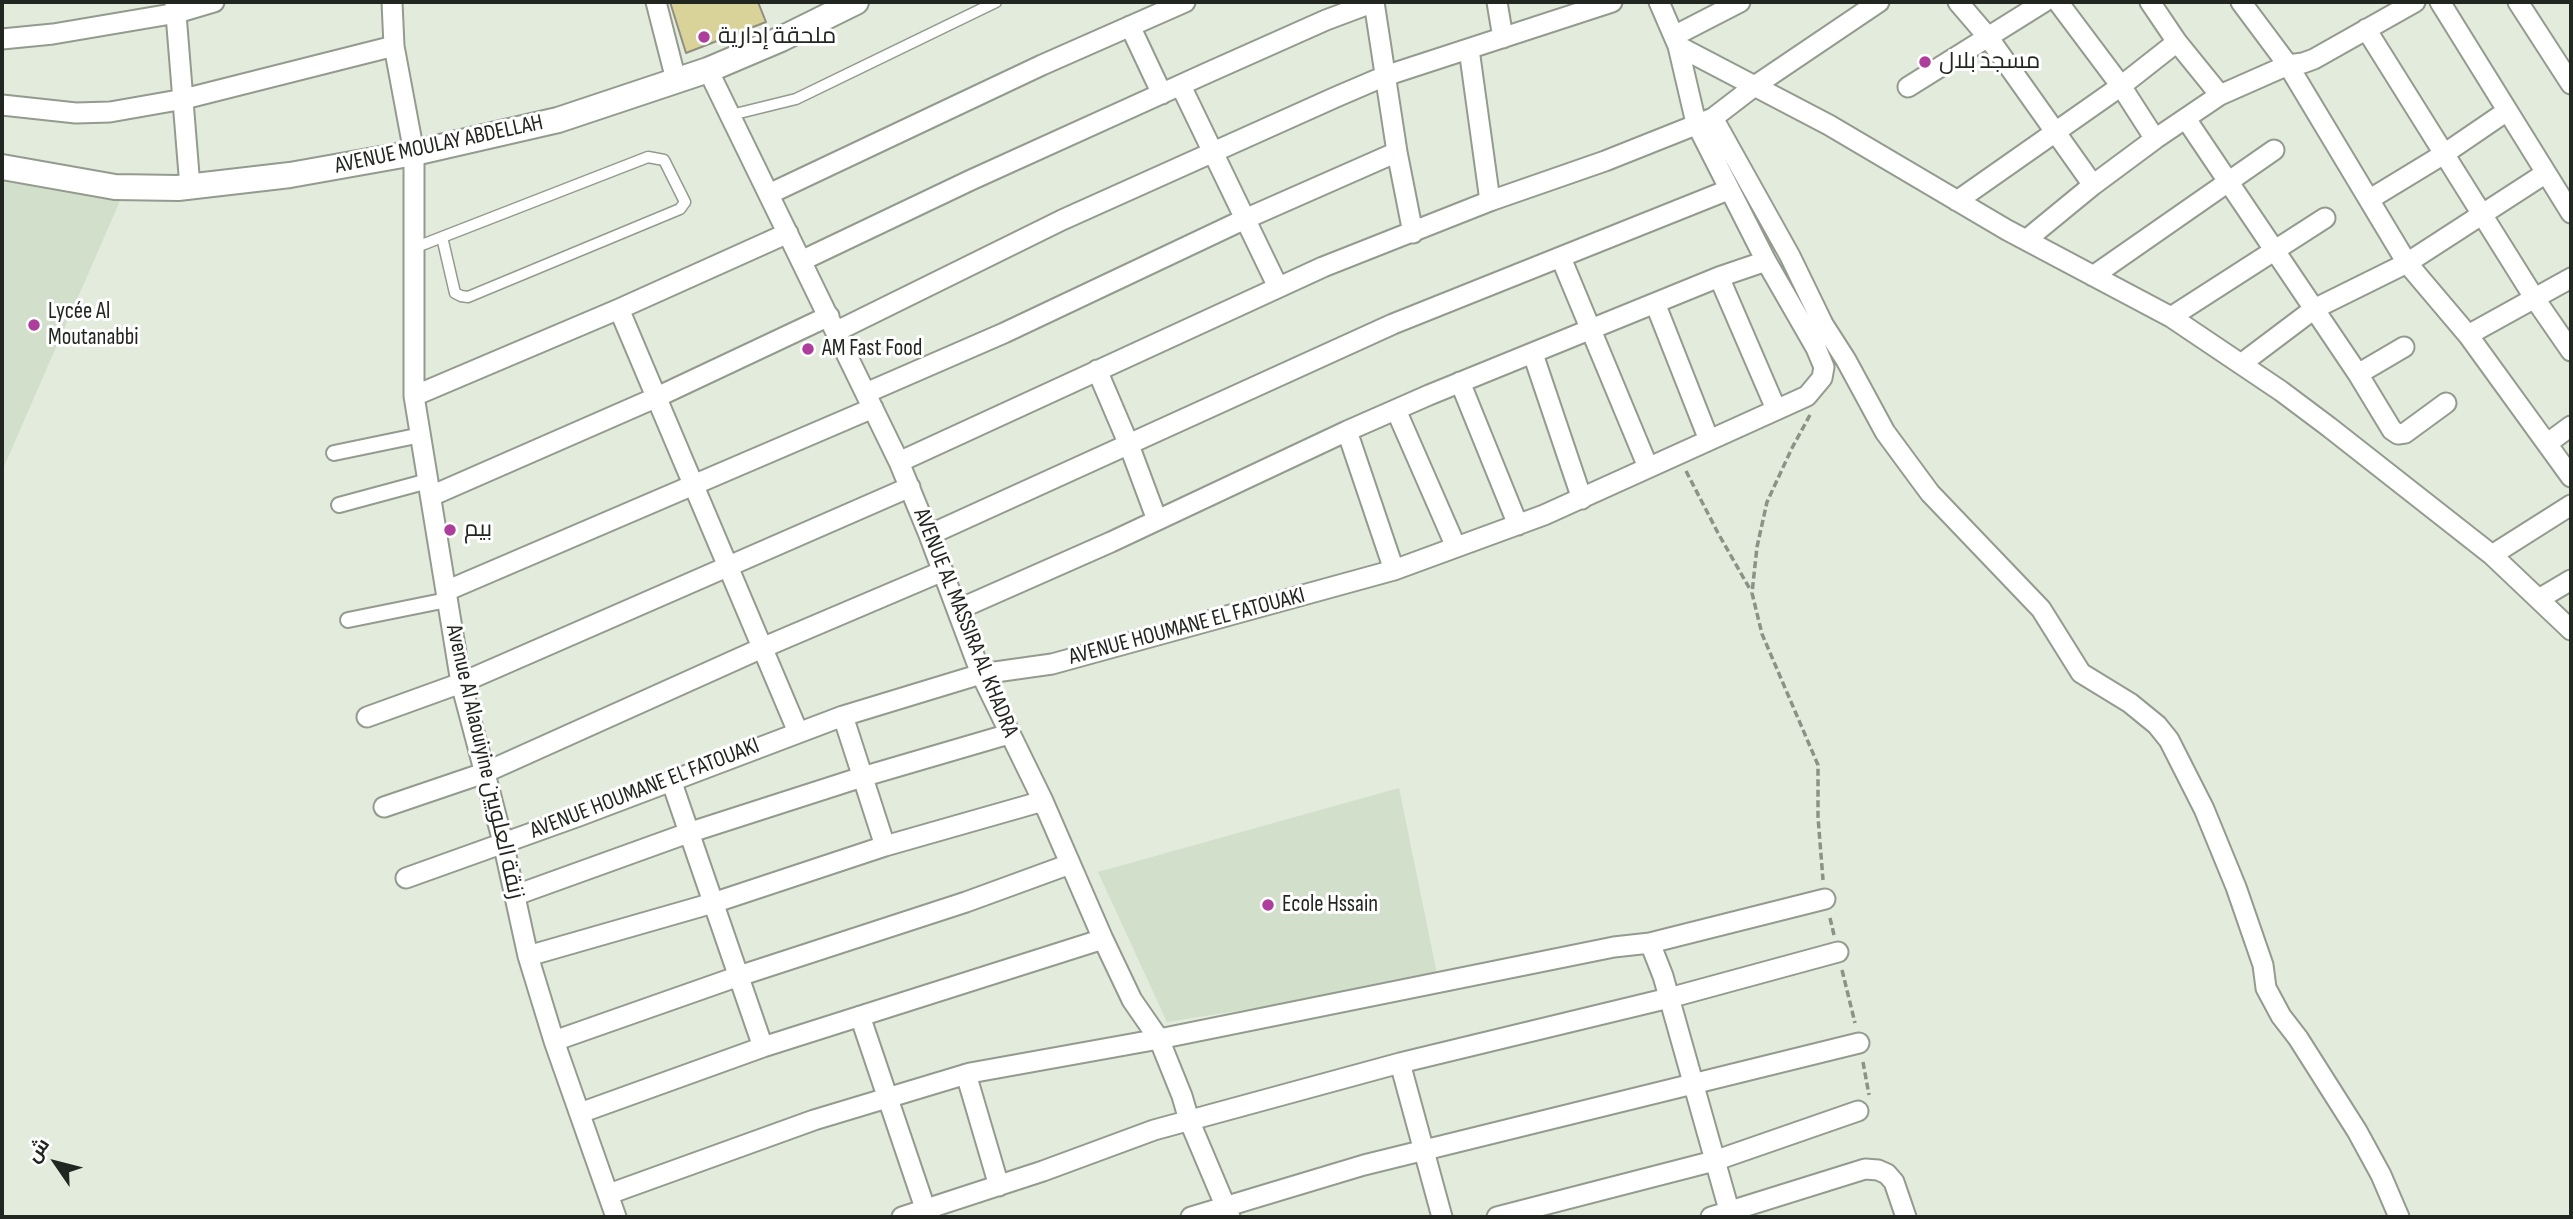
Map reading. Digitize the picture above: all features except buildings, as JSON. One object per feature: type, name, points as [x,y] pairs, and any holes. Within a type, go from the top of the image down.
[{"type":"street","points":[[2,39],[53,34],[176,7],[214,2]]},
{"type":"street","name":"Avenue Al Alaouiyine زنقة العلويين","points":[[392,2],[394,46],[414,153],[415,396],[461,683],[503,842],[528,956],[554,1041],[616,1217]]},
{"type":"street","points":[[656,2],[676,80]]},
{"type":"street","name":"AVENUE MOULAY ABDELLAH","points":[[2,167],[115,187],[190,187],[290,175],[414,153],[558,120],[708,70],[758,50],[856,2]]},
{"type":"street","points":[[769,194],[1030,71],[1185,2]]},
{"type":"street","points":[[801,261],[1259,49],[1374,2],[1397,152],[1413,233]]},
{"type":"street","points":[[1497,2],[1503,38]]},
{"type":"street","points":[[339,505],[429,488],[655,398],[833,323],[1385,76],[1612,2]]},
{"type":"street","points":[[1659,2],[1676,41],[1728,190],[1816,348],[1824,371],[1814,389]]},
{"type":"street","points":[[1676,41],[1740,2]]},
{"type":"street","points":[[899,462],[1278,286],[1490,201],[1605,161],[1704,120],[1879,2]]},
{"type":"street","points":[[1958,2],[1988,37],[2093,185]]},
{"type":"street","points":[[1908,87],[2044,2]]},
{"type":"street","points":[[2058,2],[2121,86],[2155,139]]},
{"type":"street","points":[[2150,2],[2220,95]]},
{"type":"street","points":[[2241,2],[2288,65],[2407,263],[2468,335],[2571,477]]},
{"type":"street","points":[[2026,240],[2093,185],[2220,95],[2288,65],[2314,59],[2415,2]]},
{"type":"street","points":[[2440,2],[2571,214]]},
{"type":"street","points":[[2518,2],[2571,84]]},
{"type":"street","points":[[176,7],[190,187]]},
{"type":"street","points":[[1130,26],[1162,94]]},
{"type":"street","points":[[2366,29],[2535,299],[2571,351]]},
{"type":"street","points":[[1676,41],[2026,240],[2171,317],[2329,427],[2493,555],[2571,630]]},
{"type":"street","points":[[1957,201],[2121,86],[2178,42]]},
{"type":"street","points":[[2,105],[76,113],[110,112],[184,99],[394,46]]},
{"type":"street","points":[[1469,49],[1490,201]]},
{"type":"street","name":"AVENUE AL MASSIRA AL KHADRA","points":[[708,70],[899,462],[981,674],[1043,801],[1132,1000],[1159,1040],[1228,1212]]},
{"type":"street","points":[[1181,86],[1278,286]]},
{"type":"street","points":[[2370,199],[2444,154],[2507,111]]},
{"type":"street","points":[[2186,119],[2358,374],[2389,426],[2398,434],[2405,433],[2446,403]]},
{"type":"street","points":[[1704,120],[1790,256],[1822,324],[1846,360],[1885,432],[1930,493],[2041,609],[2081,673],[2130,703],[2157,725],[2169,740],[2204,809],[2236,887],[2263,965],[2266,988],[2281,1016],[2357,1131],[2381,1174],[2399,1217]]},
{"type":"street","points":[[2093,276],[2274,150]]},
{"type":"street","points":[[348,620],[447,596],[692,487],[1004,333],[1245,219],[1397,152]]},
{"type":"street","points":[[2241,364],[2314,309],[2407,263],[2546,173]]},
{"type":"street","points":[[929,535],[1394,324],[1728,190]]},
{"type":"street","points":[[2171,317],[2325,218]]},
{"type":"street","points":[[415,396],[788,233]]},
{"type":"street","points":[[1561,258],[1648,467]]},
{"type":"street","points":[[957,610],[1460,382],[1719,277],[1766,261]]},
{"type":"street","points":[[1719,277],[1776,409]]},
{"type":"street","points":[[2468,335],[2571,278]]},
{"type":"street","points":[[1655,303],[1709,440]]},
{"type":"street","points":[[619,309],[692,487],[798,732]]},
{"type":"street","points":[[2358,374],[2404,347]]},
{"type":"street","points":[[1533,354],[1582,499]]},
{"type":"street","points":[[1097,370],[1129,444],[1157,520]]},
{"type":"street","points":[[1460,382],[1518,525]]},
{"type":"street","name":"AVENUE HOUMANE EL FATOUAKI","points":[[406,878],[843,716],[981,674],[1052,664],[1394,570],[1582,499],[1807,396],[1814,389]]},
{"type":"street","points":[[1396,410],[1456,547]]},
{"type":"street","points":[[2548,443],[2571,426]]},
{"type":"street","points":[[1347,431],[1394,570]]},
{"type":"street","points":[[334,453],[421,435]]},
{"type":"street","points":[[367,717],[461,683],[909,487]]},
{"type":"street","points":[[2493,555],[2571,505]]},
{"type":"street","points":[[384,807],[484,773],[762,648],[943,572]]},
{"type":"street","points":[[2539,599],[2571,580]]},
{"type":"street","points":[[843,716],[885,846]]},
{"type":"street","points":[[516,895],[688,833],[862,777],[1009,734]]},
{"type":"street","points":[[671,780],[763,1047]]},
{"type":"street","points":[[528,956],[713,903],[885,846],[1043,801]]},
{"type":"street","points":[[554,1041],[739,976],[966,902],[1070,863]]},
{"type":"street","points":[[609,1194],[886,1097],[965,1074],[1159,1040],[1614,947],[1650,943],[1825,899]]},
{"type":"street","points":[[580,1113],[763,1047],[1103,939]]},
{"type":"street","points":[[1650,943],[1670,998],[1693,1082],[1724,1215],[1865,1170],[1878,1170],[1887,1174],[1894,1182],[1906,1217]]},
{"type":"street","points":[[902,1217],[1189,1120],[1400,1063],[1670,998],[1838,952]]},
{"type":"street","points":[[860,1016],[926,1210]]},
{"type":"street","points":[[1191,1217],[1228,1212],[1364,1165],[1859,1043]]},
{"type":"street","points":[[1400,1063],[1442,1217]]},
{"type":"street","points":[[965,1074],[999,1186]]},
{"type":"street","points":[[1497,1217],[1713,1161],[1858,1111]]},
{"type":"lane","points":[[731,115],[796,99],[996,2]]},
{"type":"lane","points":[[414,248],[442,237],[648,157],[664,160],[685,202],[680,209],[468,297],[455,293],[442,237]]},
{"type":"path","points":[[1752,593],[1756,547],[1767,502],[1814,409],[1814,389]]},
{"type":"path","points":[[1678,454],[1752,593],[1762,635],[1818,765],[1818,817],[1825,899],[1869,1097],[1858,1111]]},
{"type":"shaded area","name":"Lycée Al Moutanabbi","points":[[2,161],[130,178],[2,471]]},
{"type":"shaded area","name":"Ecole Hssain","points":[[1399,788],[1438,979],[1167,1022],[1098,872]]},
{"type":"place","name":"ملحقة إدارية","points":[[704,37]]},
{"type":"place","name":"مسجد بلال","points":[[1925,62]]},
{"type":"place","name":"Lycée Al Moutanabbi","points":[[34,325]]},
{"type":"place","name":"AM Fast Food","points":[[808,349]]},
{"type":"place","name":"بيم","points":[[450,530]]},
{"type":"place","name":"Ecole Hssain","points":[[1268,905]]}]
